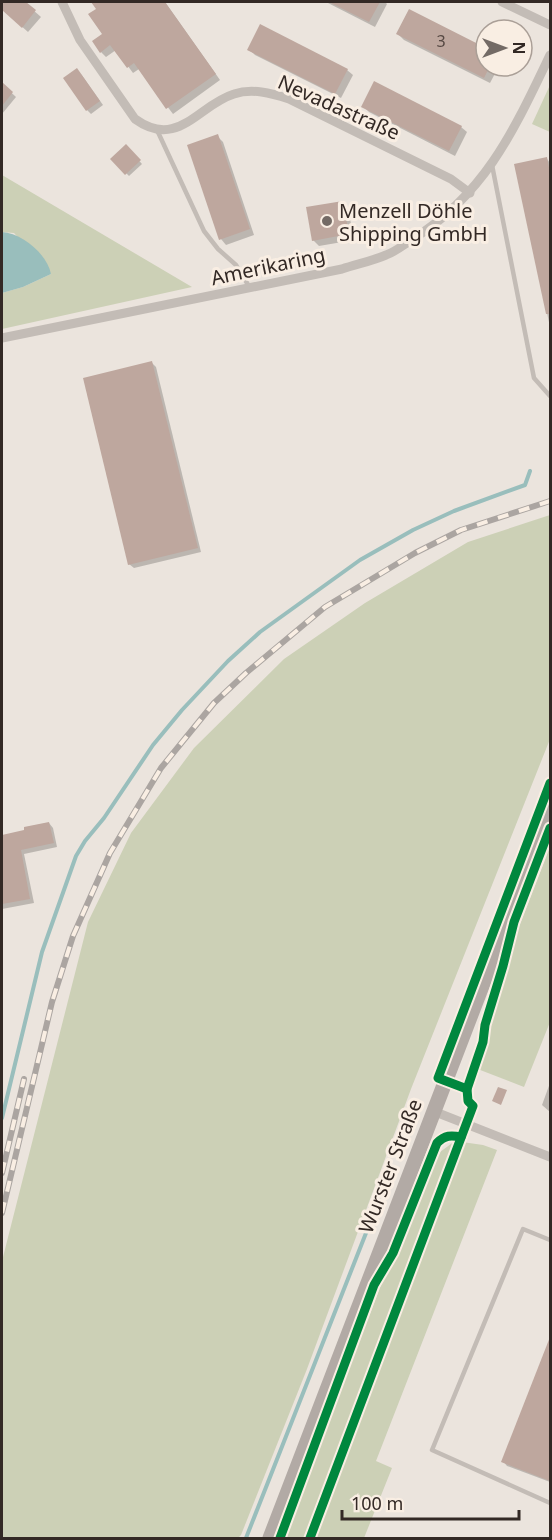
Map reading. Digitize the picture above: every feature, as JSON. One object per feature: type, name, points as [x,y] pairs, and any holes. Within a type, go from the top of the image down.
[{"type":"main road","name":"Wurster Straße","points":[[270,1539],[550,809]]},
{"type":"street","points":[[62,2],[80,40],[135,119],[157,130]]},
{"type":"street","points":[[502,2],[550,25]]},
{"type":"street","name":"Amerikaring","points":[[2,338],[342,269],[388,255],[434,226],[470,193],[492,165],[518,122],[550,55]]},
{"type":"street","name":"Nevadastraße","points":[[157,130],[170,129],[182,124],[234,94],[261,92],[275,94],[451,179],[470,193]]},
{"type":"street","points":[[434,1111],[550,1157]]},
{"type":"lane","points":[[157,130],[204,231],[218,249],[236,265],[249,288]]},
{"type":"lane","points":[[492,165],[534,378],[550,396]]},
{"type":"lane","points":[[550,1240],[523,1229],[432,1450],[550,1503]]},
{"type":"green space","points":[[550,85],[550,132],[532,124]]},
{"type":"green space","points":[[2,175],[192,287],[2,329],[2,293],[23,287],[51,274],[14,233],[2,232]]},
{"type":"green space","points":[[550,515],[550,739],[411,1089],[307,1369],[241,1535],[238,1538],[2,1538],[2,1261],[88,922],[131,833],[194,748],[284,659],[365,603],[468,542]]},
{"type":"green space","points":[[550,847],[550,1022],[524,1087],[475,1068],[515,937]]},
{"type":"green space","points":[[455,1141],[483,1145],[497,1150],[376,1461],[392,1468],[364,1538],[284,1538],[381,1285],[440,1152]]},
{"type":"water","points":[[2,232],[18,236],[39,252],[49,266],[51,274],[23,287],[2,293]]},
{"type":"building","points":[[2,2],[26,2],[36,10],[22,28],[2,10]]},
{"type":"building","points":[[91,2],[165,2],[216,74],[166,109],[134,63],[127,68],[110,45],[100,53],[92,41],[102,34],[88,14],[96,9]]},
{"type":"building","points":[[329,2],[380,2],[369,22]]},
{"type":"building","points":[[409,9],[474,42],[474,73],[396,34]]},
{"type":"building","points":[[260,24],[348,69],[335,94],[247,50]]},
{"type":"building","points":[[77,68],[100,101],[86,111],[63,78]]},
{"type":"building","points":[[374,81],[462,126],[449,151],[361,107]]},
{"type":"building","points":[[2,82],[13,92],[2,106]]},
{"type":"building","points":[[218,134],[250,229],[219,240],[187,145]]},
{"type":"building","points":[[126,144],[141,160],[125,175],[110,159]]},
{"type":"building","points":[[547,157],[550,173],[550,314],[546,314],[514,164]]},
{"type":"building","name":"Menzell Döhle Shipping GmbH","points":[[343,201],[349,234],[312,241],[306,207]]},
{"type":"building","points":[[152,361],[198,548],[128,565],[83,378]]},
{"type":"building","points":[[49,822],[54,843],[21,850],[30,899],[2,904],[2,835],[24,830],[24,827]]},
{"type":"building","points":[[498,1087],[507,1090],[501,1105],[492,1101]]},
{"type":"building","points":[[550,1337],[550,1481],[501,1462]]},
{"type":"waterway","points":[[2,1118],[42,952],[76,856],[153,745],[228,661],[260,632],[360,560],[413,530],[454,511],[525,485],[530,471]]},
{"type":"waterway","points":[[246,1538],[379,1200]]},
{"type":"railway","points":[[2,1213],[52,1002],[73,936],[110,853],[161,768],[214,703],[325,607],[415,553],[461,530],[550,501]]},
{"type":"railway","points":[[2,1173],[24,1079]]},
{"type":"cycle path","points":[[467,1089],[438,1078],[550,783]]},
{"type":"cycle path","points":[[310,1538],[473,1106],[468,1101],[467,1089],[483,1042],[485,1025],[514,922],[550,828]]},
{"type":"cycle path","points":[[280,1538],[374,1285],[393,1253],[437,1143],[448,1136],[461,1137]]},
{"type":"place","name":"Menzell Döhle Shipping GmbH","points":[[327,221]]}]
